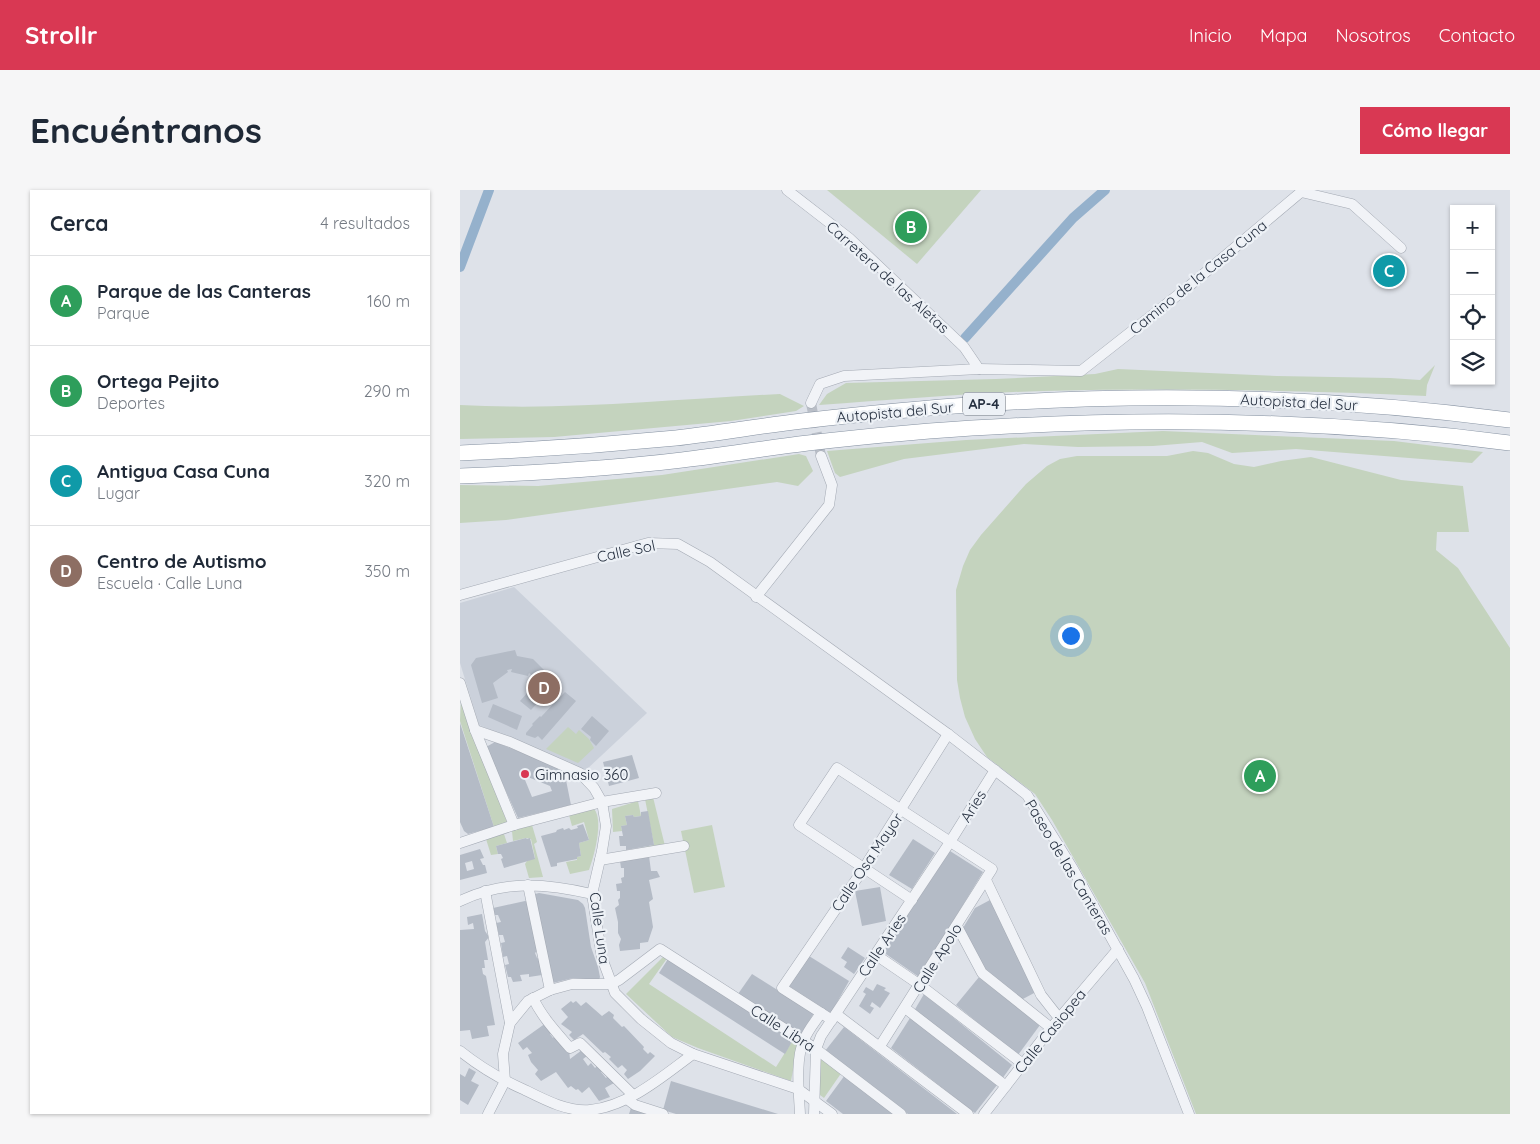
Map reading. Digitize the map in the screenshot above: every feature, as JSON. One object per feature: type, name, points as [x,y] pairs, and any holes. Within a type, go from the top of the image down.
[{"type":"highway","name":"Autopista del Sur","points":[[460,453],[558,448],[679,437],[804,421],[984,404],[1103,399],[1191,398],[1278,400],[1363,405],[1510,420]]},
{"type":"highway","name":"Autopista del Sur","points":[[460,476],[681,460],[808,443],[981,428],[1107,422],[1189,421],[1333,426],[1510,443]]},
{"type":"street","name":"Carretera de las Aletas","points":[[787,190],[849,238],[964,347],[979,369]]},
{"type":"street","name":"Camino de la Casa Cuna","points":[[811,403],[820,384],[844,376],[979,369],[1081,371],[1188,287],[1301,192],[1352,204],[1401,248]]},
{"type":"street","points":[[756,597],[829,506],[832,485],[820,456]]},
{"type":"street","name":"Calle Sol","points":[[460,595],[648,543],[678,544],[710,562],[776,610]]},
{"type":"street","name":"Paseo de las Canteras","points":[[776,610],[948,734],[1027,795],[1035,805],[1118,949],[1148,1007],[1188,1114]]},
{"type":"street","points":[[461,689],[475,730],[514,825]]},
{"type":"street","name":"Calle Luna","points":[[475,730],[510,742],[580,773],[594,788],[602,802],[606,826],[592,894],[601,952],[615,993],[656,1032],[671,1043],[693,1054],[798,1089],[814,1100]]},
{"type":"street","name":"Calle Osa Mayor","points":[[821,1013],[782,988],[902,810],[948,734]]},
{"type":"street","points":[[912,900],[799,825],[837,768],[950,842]]},
{"type":"street","name":"Aries","points":[[950,842],[995,770]]},
{"type":"street","points":[[460,843],[514,825],[602,802],[656,793]]},
{"type":"street","name":"Calle Apolo","points":[[880,1046],[992,870],[950,842]]},
{"type":"street","name":"Calle Aries","points":[[816,1049],[821,1036],[950,842]]},
{"type":"street","points":[[600,860],[684,846]]},
{"type":"street","points":[[986,880],[1041,995],[1059,1018]]},
{"type":"street","points":[[460,901],[485,891],[528,884],[554,886],[592,894]]},
{"type":"street","points":[[528,884],[550,990]]},
{"type":"street","points":[[485,891],[510,1023],[503,1054],[505,1081],[488,1114]]},
{"type":"street","points":[[957,926],[982,973],[1051,1028]]},
{"type":"street","name":"Calle Libra","points":[[611,984],[620,980],[660,949],[816,1049],[901,1114]]},
{"type":"street","name":"Calle Casiopea","points":[[984,1114],[1059,1018],[1118,949]]},
{"type":"street","points":[[876,955],[920,985],[1023,1064]]},
{"type":"street","points":[[510,1023],[533,998],[550,990],[572,984],[611,984]]},
{"type":"street","points":[[533,998],[548,1023],[570,1048],[580,1043],[630,1097],[635,1105],[663,1114]]},
{"type":"street","points":[[905,1008],[1006,1086]]},
{"type":"street","points":[[800,1114],[798,1089],[803,1041],[821,1013],[834,1017],[880,1046],[968,1114]]},
{"type":"street","points":[[814,1114],[816,1049]]},
{"type":"street","points":[[460,1051],[505,1081],[559,1105],[592,1112],[610,1106],[646,1088],[693,1054]]},
{"type":"street","points":[[814,1100],[832,1114]]},
{"type":"shaded area","points":[[514,587],[647,713],[586,770],[479,725],[460,663],[460,603]]},
{"type":"green space","points":[[827,190],[981,190],[917,264]]},
{"type":"green space","points":[[1435,365],[1427,385],[1426,396],[1234,390],[1091,390],[987,393],[819,405],[827,394],[846,383],[1095,374],[1118,369],[1420,380]]},
{"type":"green space","points":[[780,394],[804,406],[796,411],[731,421],[554,437],[460,439],[460,405],[540,407]]},
{"type":"green space","points":[[1163,431],[1394,441],[1483,452],[1472,463],[1296,449],[1232,453],[1202,442],[1153,446],[1078,447],[1024,444],[904,459],[840,477],[835,473],[827,451],[966,440]]},
{"type":"green space","points":[[1193,451],[1208,453],[1234,464],[1254,467],[1311,457],[1401,480],[1463,486],[1469,532],[1437,532],[1436,550],[1458,568],[1510,648],[1510,1114],[1196,1114],[1145,983],[1052,820],[1035,794],[987,757],[975,739],[965,717],[957,680],[956,590],[970,550],[981,535],[1026,484],[1047,466],[1060,459],[1077,456],[1167,456]]},
{"type":"green space","points":[[799,454],[806,456],[813,471],[798,486],[777,482],[506,520],[460,523],[460,485],[538,486],[662,475]]},
{"type":"green space","points":[[461,699],[507,822],[494,827],[460,721]]},
{"type":"green space","points":[[568,727],[576,734],[579,730],[589,739],[594,748],[578,763],[546,749]]},
{"type":"green space","points":[[653,797],[665,846],[641,851],[640,848],[654,845],[645,799]]},
{"type":"green space","points":[[638,801],[641,816],[625,816],[627,825],[621,826],[622,831],[613,832],[612,809]]},
{"type":"green space","points":[[594,809],[597,814],[598,830],[589,870],[570,874],[566,862],[577,860],[577,857],[581,856],[579,843],[589,840],[584,822],[572,826],[569,815]]},
{"type":"green space","points":[[532,825],[537,842],[534,844],[543,877],[529,878],[525,864],[527,861],[535,858],[531,839],[526,838],[513,841],[512,831]]},
{"type":"green space","points":[[712,825],[725,887],[694,893],[681,831]]},
{"type":"green space","points":[[504,834],[507,843],[496,846],[498,854],[491,855],[486,839]]},
{"type":"green space","points":[[665,955],[668,957],[649,984],[776,1067],[793,1040],[798,1043],[791,1081],[672,1037],[626,994]]},
{"type":"green space","points":[[819,1053],[842,1072],[824,1098],[820,1095]]},
{"type":"building","points":[[515,650],[517,656],[533,659],[556,682],[531,710],[520,701],[538,681],[529,673],[528,676],[511,672],[512,669],[507,670],[508,672],[493,683],[498,698],[482,703],[471,665],[476,658]]},
{"type":"building","points":[[565,692],[576,701],[542,740],[538,736],[535,738],[526,735],[532,724],[555,702],[554,700],[558,696],[560,697]]},
{"type":"building","points":[[493,704],[522,716],[517,730],[488,717]]},
{"type":"building","points":[[592,716],[609,731],[596,746],[590,740],[591,737],[581,729]]},
{"type":"building","points":[[460,723],[494,827],[468,834],[464,831],[460,822]]},
{"type":"building","points":[[495,742],[564,770],[571,805],[518,818],[486,747]],"holes":[[[523,775],[550,786],[552,791],[532,797]]]},
{"type":"building","points":[[632,755],[639,778],[609,786],[603,762]]},
{"type":"building","points":[[648,811],[654,845],[626,850],[626,846],[620,846],[619,836],[623,836],[621,826],[627,825],[625,816],[641,816],[641,812]]},
{"type":"building","points":[[583,824],[589,840],[579,843],[581,856],[577,857],[577,859],[557,863],[557,866],[551,867],[541,836],[563,828],[564,830],[569,828],[571,830],[578,828],[577,826]]},
{"type":"building","points":[[530,838],[535,859],[504,868],[501,859],[503,858],[501,854],[498,854],[496,846]]},
{"type":"building","points":[[913,839],[935,853],[912,889],[889,875]]},
{"type":"building","points":[[480,849],[484,858],[480,859],[483,865],[485,865],[487,873],[460,880],[460,855]],"holes":[[[472,861],[474,869],[467,871],[465,863]]]},
{"type":"building","points":[[950,851],[983,872],[919,977],[883,952]]},
{"type":"building","points":[[649,856],[651,871],[657,871],[660,877],[649,880],[653,899],[649,902],[653,927],[648,942],[640,943],[640,949],[620,951],[621,939],[618,933],[615,908],[619,905],[618,900],[620,898],[620,891],[617,891],[616,884],[622,883],[621,878],[624,877],[624,868],[621,868],[620,861]]},
{"type":"building","points":[[880,887],[886,921],[862,926],[855,891]]},
{"type":"building","points":[[539,893],[578,900],[583,904],[591,947],[598,967],[599,980],[573,978],[553,983],[535,894]]},
{"type":"building","points":[[990,900],[1036,992],[1021,1000],[984,972],[963,928],[975,908]]},
{"type":"building","points":[[528,902],[537,951],[535,953],[539,959],[542,975],[529,977],[529,974],[520,975],[522,981],[513,982],[511,977],[508,977],[505,965],[509,964],[507,956],[503,957],[501,943],[505,942],[503,935],[499,935],[496,923],[501,922],[498,915],[494,915],[493,908]]},
{"type":"building","points":[[482,914],[485,931],[489,937],[485,942],[488,960],[484,960],[485,968],[482,968],[483,974],[486,976],[495,1025],[487,1026],[489,1036],[472,1039],[470,1030],[460,1031],[460,930],[474,929],[473,923],[468,925],[467,917]]},
{"type":"building","points":[[848,947],[865,958],[854,974],[844,967],[847,962],[841,958]]},
{"type":"building","points":[[809,956],[849,981],[831,1013],[789,986]]},
{"type":"building","points":[[668,959],[793,1040],[785,1054],[659,973]]},
{"type":"building","points":[[752,974],[814,1013],[800,1036],[738,994]]},
{"type":"building","points":[[979,977],[1040,1025],[1018,1055],[956,1005]]},
{"type":"building","points":[[877,984],[886,988],[884,990],[890,993],[880,1008],[872,1002],[870,1006],[874,1008],[870,1014],[859,1006],[866,994],[863,992],[866,987],[873,991]]},
{"type":"building","points":[[924,994],[1012,1065],[1002,1079],[914,1011]]},
{"type":"building","points":[[571,1001],[573,1003],[576,1001],[581,1006],[586,1002],[602,1016],[609,1011],[614,1015],[613,1018],[622,1027],[624,1026],[644,1047],[643,1049],[648,1054],[650,1052],[655,1056],[640,1071],[628,1079],[624,1074],[627,1070],[622,1065],[618,1068],[609,1059],[611,1057],[605,1052],[603,1053],[583,1034],[574,1040],[569,1035],[572,1032],[561,1024],[568,1017],[561,1009]]},
{"type":"building","points":[[910,1018],[997,1085],[975,1113],[891,1048]]},
{"type":"building","points":[[546,1023],[554,1033],[550,1034],[553,1038],[555,1036],[569,1050],[570,1059],[582,1050],[587,1056],[583,1059],[588,1066],[591,1063],[595,1068],[598,1065],[604,1069],[601,1072],[614,1083],[605,1088],[610,1097],[599,1101],[589,1087],[582,1093],[571,1086],[568,1088],[556,1072],[541,1081],[535,1074],[538,1070],[528,1055],[532,1053],[527,1047],[523,1050],[518,1043]]},
{"type":"building","points":[[844,1027],[957,1114],[908,1114],[825,1051]]},
{"type":"building","points":[[469,1068],[476,1072],[471,1081],[479,1085],[468,1105],[460,1100],[460,1074],[465,1077]]},
{"type":"building","points":[[845,1075],[895,1114],[843,1114],[826,1101]]},
{"type":"building","points":[[671,1081],[778,1114],[676,1114],[663,1110]]},
{"type":"building","points":[[631,1108],[649,1114],[629,1114]]},
{"type":"waterway","points":[[460,267],[489,190]]},
{"type":"waterway","points":[[965,338],[1073,218],[1105,190]]},
{"type":"tunnel","points":[[811,403],[821,456]]},
{"type":"place","name":"Ortega Pejito","points":[[911,227]]},
{"type":"place","name":"Antigua Casa Cuna","points":[[1389,271]]},
{"type":"place","name":"Centro de Autismo","points":[[544,688]]},
{"type":"place","name":"Gimnasio 360","points":[[525,774]]},
{"type":"place","name":"Parque de las Canteras","points":[[1260,776]]}]
